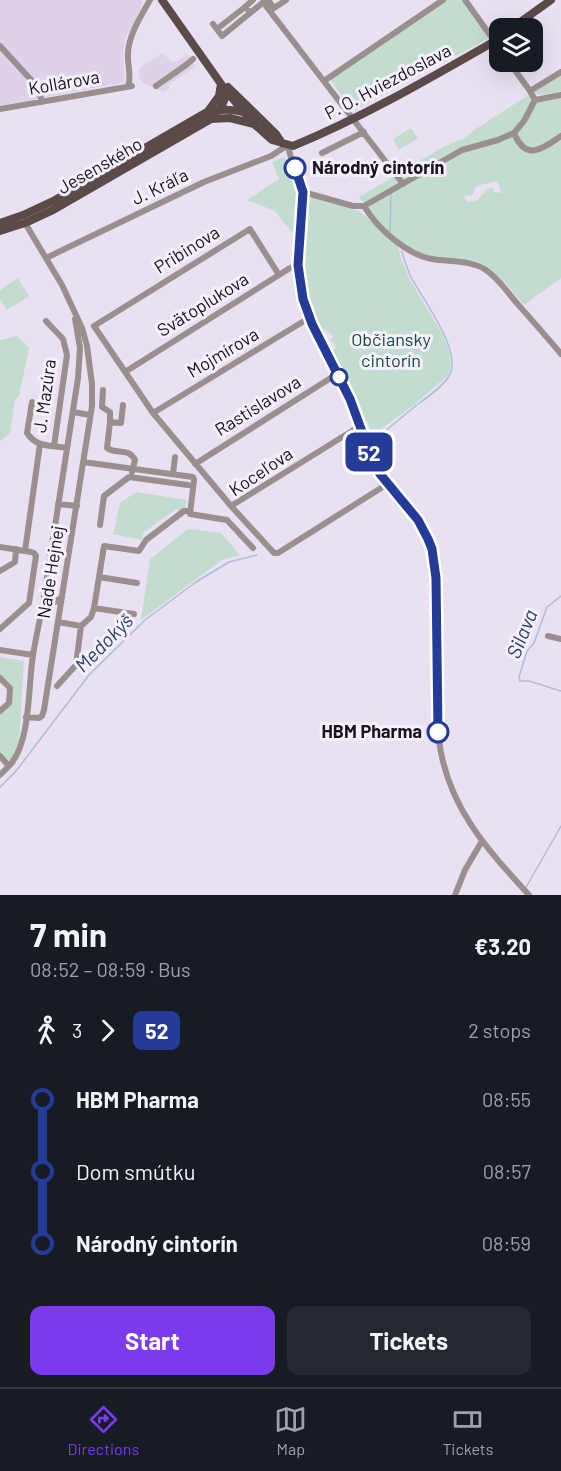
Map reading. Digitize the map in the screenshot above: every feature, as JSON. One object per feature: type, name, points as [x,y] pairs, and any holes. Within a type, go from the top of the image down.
[{"type":"main road","points":[[162,0],[243,111]]},
{"type":"main road","points":[[526,18],[551,0]]},
{"type":"main road","name":"P. O. Hviezdoslava","points":[[285,144],[293,146],[354,120],[489,44]]},
{"type":"main road","points":[[220,110],[225,100],[225,87]]},
{"type":"main road","points":[[225,87],[209,116],[256,121]]},
{"type":"main road","points":[[225,87],[256,121],[276,134],[285,144]]},
{"type":"main road","name":"Jesenského","points":[[0,223],[29,213],[66,194],[220,110],[243,111],[256,121]]},
{"type":"main road","name":"Jesenského","points":[[0,231],[25,223],[73,200],[209,116]]},
{"type":"main road","points":[[17,217],[25,223],[29,213]]},
{"type":"street","name":"Kollárova","points":[[0,110],[130,86],[128,47],[150,0]]},
{"type":"street","points":[[253,0],[215,27],[222,36],[268,1]]},
{"type":"street","points":[[268,1],[274,9],[285,0]]},
{"type":"street","points":[[324,81],[443,0]]},
{"type":"street","points":[[465,0],[489,29]]},
{"type":"street","points":[[268,1],[306,57],[403,184]]},
{"type":"street","points":[[245,7],[250,13]]},
{"type":"street","points":[[0,46],[34,83],[42,102]]},
{"type":"street","points":[[156,86],[193,59]]},
{"type":"street","points":[[516,72],[535,100]]},
{"type":"street","points":[[530,90],[561,72]]},
{"type":"street","points":[[535,100],[561,95]]},
{"type":"street","points":[[303,192],[353,206],[364,206],[462,150],[514,133],[535,100]]},
{"type":"street","points":[[322,153],[364,132]]},
{"type":"street","points":[[514,133],[523,147],[530,151],[541,148],[561,136]]},
{"type":"street","points":[[285,144],[303,192],[298,265],[303,299],[309,318],[350,399],[375,465],[418,520],[432,549],[436,578],[437,720],[445,770],[458,805],[482,841],[529,895]]},
{"type":"street","name":"J. Kráľa","points":[[46,258],[204,182],[271,156],[285,144]]},
{"type":"street","points":[[364,206],[387,233],[412,252],[431,259],[476,266],[489,272],[561,354]]},
{"type":"street","name":"Nade Hejnej","points":[[25,223],[62,285],[85,338],[91,370],[92,396],[77,506],[43,714],[39,718],[26,717]]},
{"type":"street","name":"Pribinova","points":[[125,372],[94,326],[250,230],[279,275]]},
{"type":"street","name":"Svätoplukova","points":[[125,372],[298,265]]},
{"type":"street","name":"Nade Hejnej","points":[[9,766],[15,760],[19,750],[26,717],[33,655],[45,596],[73,412],[80,358],[74,312]]},
{"type":"street","name":"Mojmírova","points":[[153,413],[309,318]]},
{"type":"street","name":"J. Mazúra","points":[[46,321],[63,339],[67,354],[54,446]]},
{"type":"street","points":[[125,372],[153,413],[231,506]]},
{"type":"street","name":"Rastislavova","points":[[195,464],[337,374]]},
{"type":"street","points":[[100,525],[104,496],[129,477],[135,459],[129,453],[110,451],[107,448],[110,412],[102,407],[103,390]]},
{"type":"street","name":"J. Mazúra","points":[[32,402],[27,433],[36,443],[67,448]]},
{"type":"street","points":[[110,422],[121,423],[123,405]]},
{"type":"street","points":[[73,412],[90,415]]},
{"type":"street","name":"Koceľova","points":[[360,426],[231,506],[274,553],[278,553],[389,483]]},
{"type":"street","name":"J. Mazúra","points":[[25,551],[40,444]]},
{"type":"street","points":[[173,474],[175,457]]},
{"type":"street","points":[[83,462],[193,477],[195,480],[190,513]]},
{"type":"street","points":[[129,477],[188,485]]},
{"type":"street","points":[[58,504],[77,506]]},
{"type":"street","points":[[57,686],[76,665],[81,626],[91,617],[94,608],[104,546],[139,550],[146,540],[184,511],[227,520],[253,548]]},
{"type":"street","points":[[0,547],[34,553],[36,556],[29,603],[0,629]]},
{"type":"street","points":[[0,571],[15,562],[16,549]]},
{"type":"street","points":[[99,577],[137,583]]},
{"type":"street","points":[[45,596],[50,602],[55,602],[62,597]]},
{"type":"street","points":[[43,608],[50,604],[55,605],[60,612]]},
{"type":"street","points":[[94,608],[134,614]]},
{"type":"street","points":[[58,622],[81,626]]},
{"type":"street","points":[[548,636],[561,639]]},
{"type":"street","points":[[0,651],[33,655]]},
{"type":"street","points":[[0,678],[10,688],[9,703],[0,711]]},
{"type":"street","points":[[0,756],[9,766],[0,775]]},
{"type":"street","points":[[455,895],[465,870],[482,841]]},
{"type":"shaded area","points":[[0,0],[142,0],[140,10],[126,37],[123,52],[125,82],[0,106]]},
{"type":"shaded area","points":[[162,53],[174,63],[187,54],[196,66],[168,85],[170,88],[163,92],[145,84],[138,77],[140,68]]},
{"type":"green space","points":[[444,0],[461,0],[489,38],[353,111],[329,78]]},
{"type":"green space","points":[[561,75],[561,92],[539,95],[534,93],[536,89]]},
{"type":"green space","points":[[529,95],[544,101],[561,98],[561,278],[524,305],[502,279],[481,263],[473,260],[469,262],[431,256],[409,247],[390,233],[359,197],[443,147],[466,137]],"holes":[[[497,181],[501,193],[494,192],[493,187],[485,190],[478,200],[467,202],[464,196],[472,195],[477,186]]]},
{"type":"green space","points":[[411,128],[418,138],[399,150],[393,139]]},
{"type":"green space","points":[[284,157],[298,190],[293,234],[275,211],[247,200],[279,179],[272,162]]},
{"type":"green space","name":"Občiansky cintorín","points":[[315,197],[359,211],[397,244],[410,280],[443,335],[450,354],[451,367],[448,375],[415,404],[373,435],[333,350],[336,348],[330,339],[333,337],[326,330],[322,332],[315,323],[304,293],[301,262],[305,198]]},
{"type":"green space","points":[[18,278],[29,296],[7,310],[0,299],[0,290]]},
{"type":"green space","points":[[17,336],[29,348],[19,396],[15,400],[10,433],[0,441],[0,340]]},
{"type":"green space","points":[[136,492],[187,500],[185,508],[180,511],[176,509],[143,533],[142,540],[113,534],[120,503]]},
{"type":"green space","points":[[188,529],[221,533],[240,555],[222,560],[141,620],[150,559]]},
{"type":"green space","points":[[0,657],[24,661],[19,742],[11,761],[0,753],[0,714],[11,703],[11,685],[0,674]]},
{"type":"waterway","name":"Medokýš","points":[[390,231],[391,193]]},
{"type":"waterway","name":"Medokýš","points":[[376,439],[439,387],[449,376],[452,366],[451,354],[440,326],[411,277],[402,251]]},
{"type":"waterway","name":"Medokýš","points":[[0,787],[16,771],[89,675],[145,620],[196,582],[229,562],[257,555]]},
{"type":"waterway","name":"Silava","points":[[561,596],[547,607],[534,643],[527,651],[519,677],[520,681],[529,681],[561,691]]},
{"type":"waterway","name":"Silava","points":[[525,889],[561,826]]},
{"type":"bus line","name":"52","points":[[295,168],[303,192],[298,265],[303,299],[309,318],[350,399],[375,465],[418,520],[432,549],[436,578],[438,732]]},
{"type":"place","name":"Národný cintorín","points":[[295,168]]},
{"type":"place","name":"HBM Pharma","points":[[438,732]]}]
